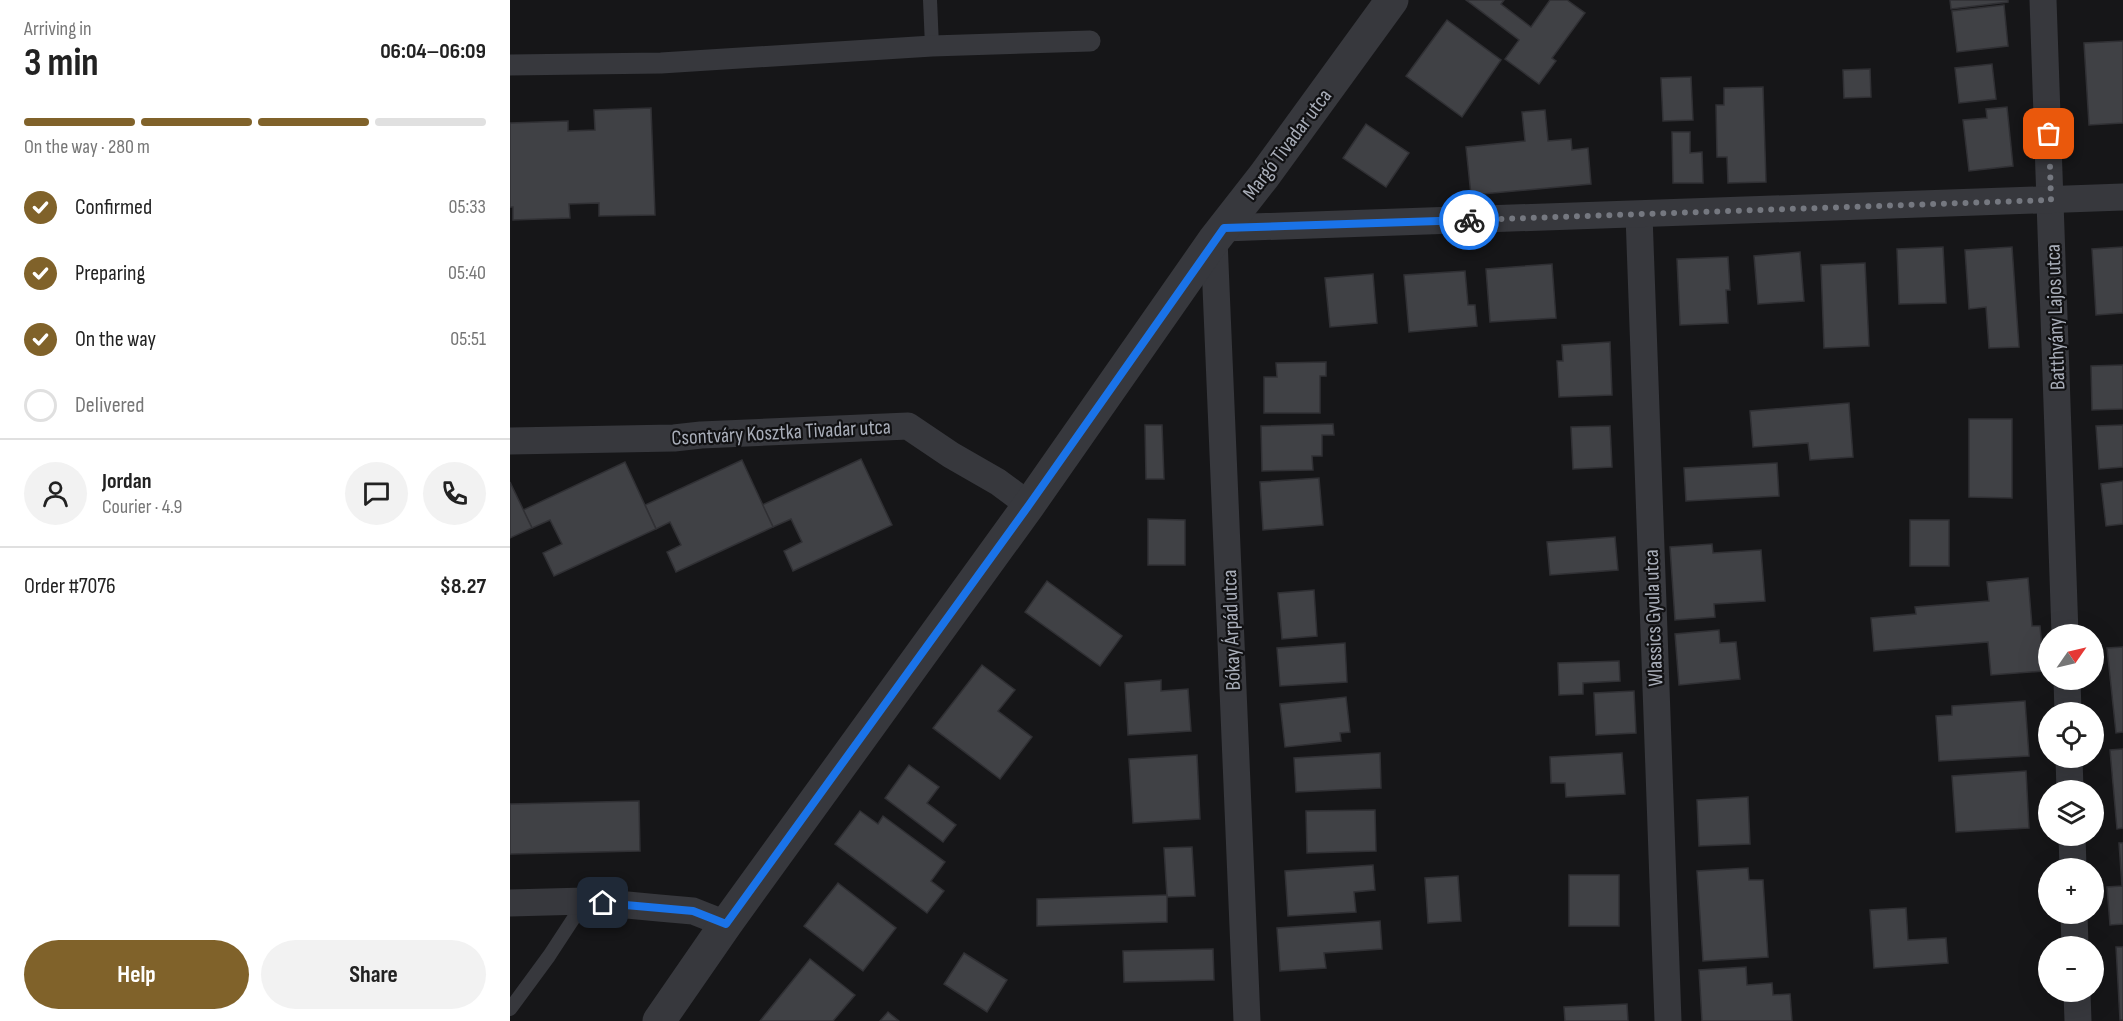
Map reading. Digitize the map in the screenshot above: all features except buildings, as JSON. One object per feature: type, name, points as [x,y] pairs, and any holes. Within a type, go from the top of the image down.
[{"type":"street","name":"Margó Tivadar utca","points":[[659,1021],[726,924],[1029,505],[1219,234],[1392,0]]},
{"type":"street","name":"Batthyány Lajos utca","points":[[2043,0],[2065,624]]},
{"type":"street","points":[[510,65],[661,63],[932,46],[1090,41]]},
{"type":"street","points":[[1219,234],[1710,211],[2123,197]]},
{"type":"street","name":"Wlassics Gyula utca","points":[[1639,215],[1668,1021]]},
{"type":"street","name":"Bókay Árpád utca","points":[[1219,234],[1247,1021]]},
{"type":"street","name":"Csontváry Kosztka Tivadar utca","points":[[510,441],[674,438],[908,426],[951,455],[998,482],[1029,505]]},
{"type":"street","points":[[510,903],[585,902],[693,911],[726,924]]},
{"type":"street","points":[[2077,1002],[2078,1021]]},
{"type":"lane","points":[[930,0],[932,46]]},
{"type":"lane","points":[[510,1009],[585,902]]},
{"type":"way so far","points":[[1469,220],[2051,200],[2049,134]]},
{"type":"route","points":[[603,903],[693,911],[726,924],[1029,505],[1224,228],[1469,220]]}]
